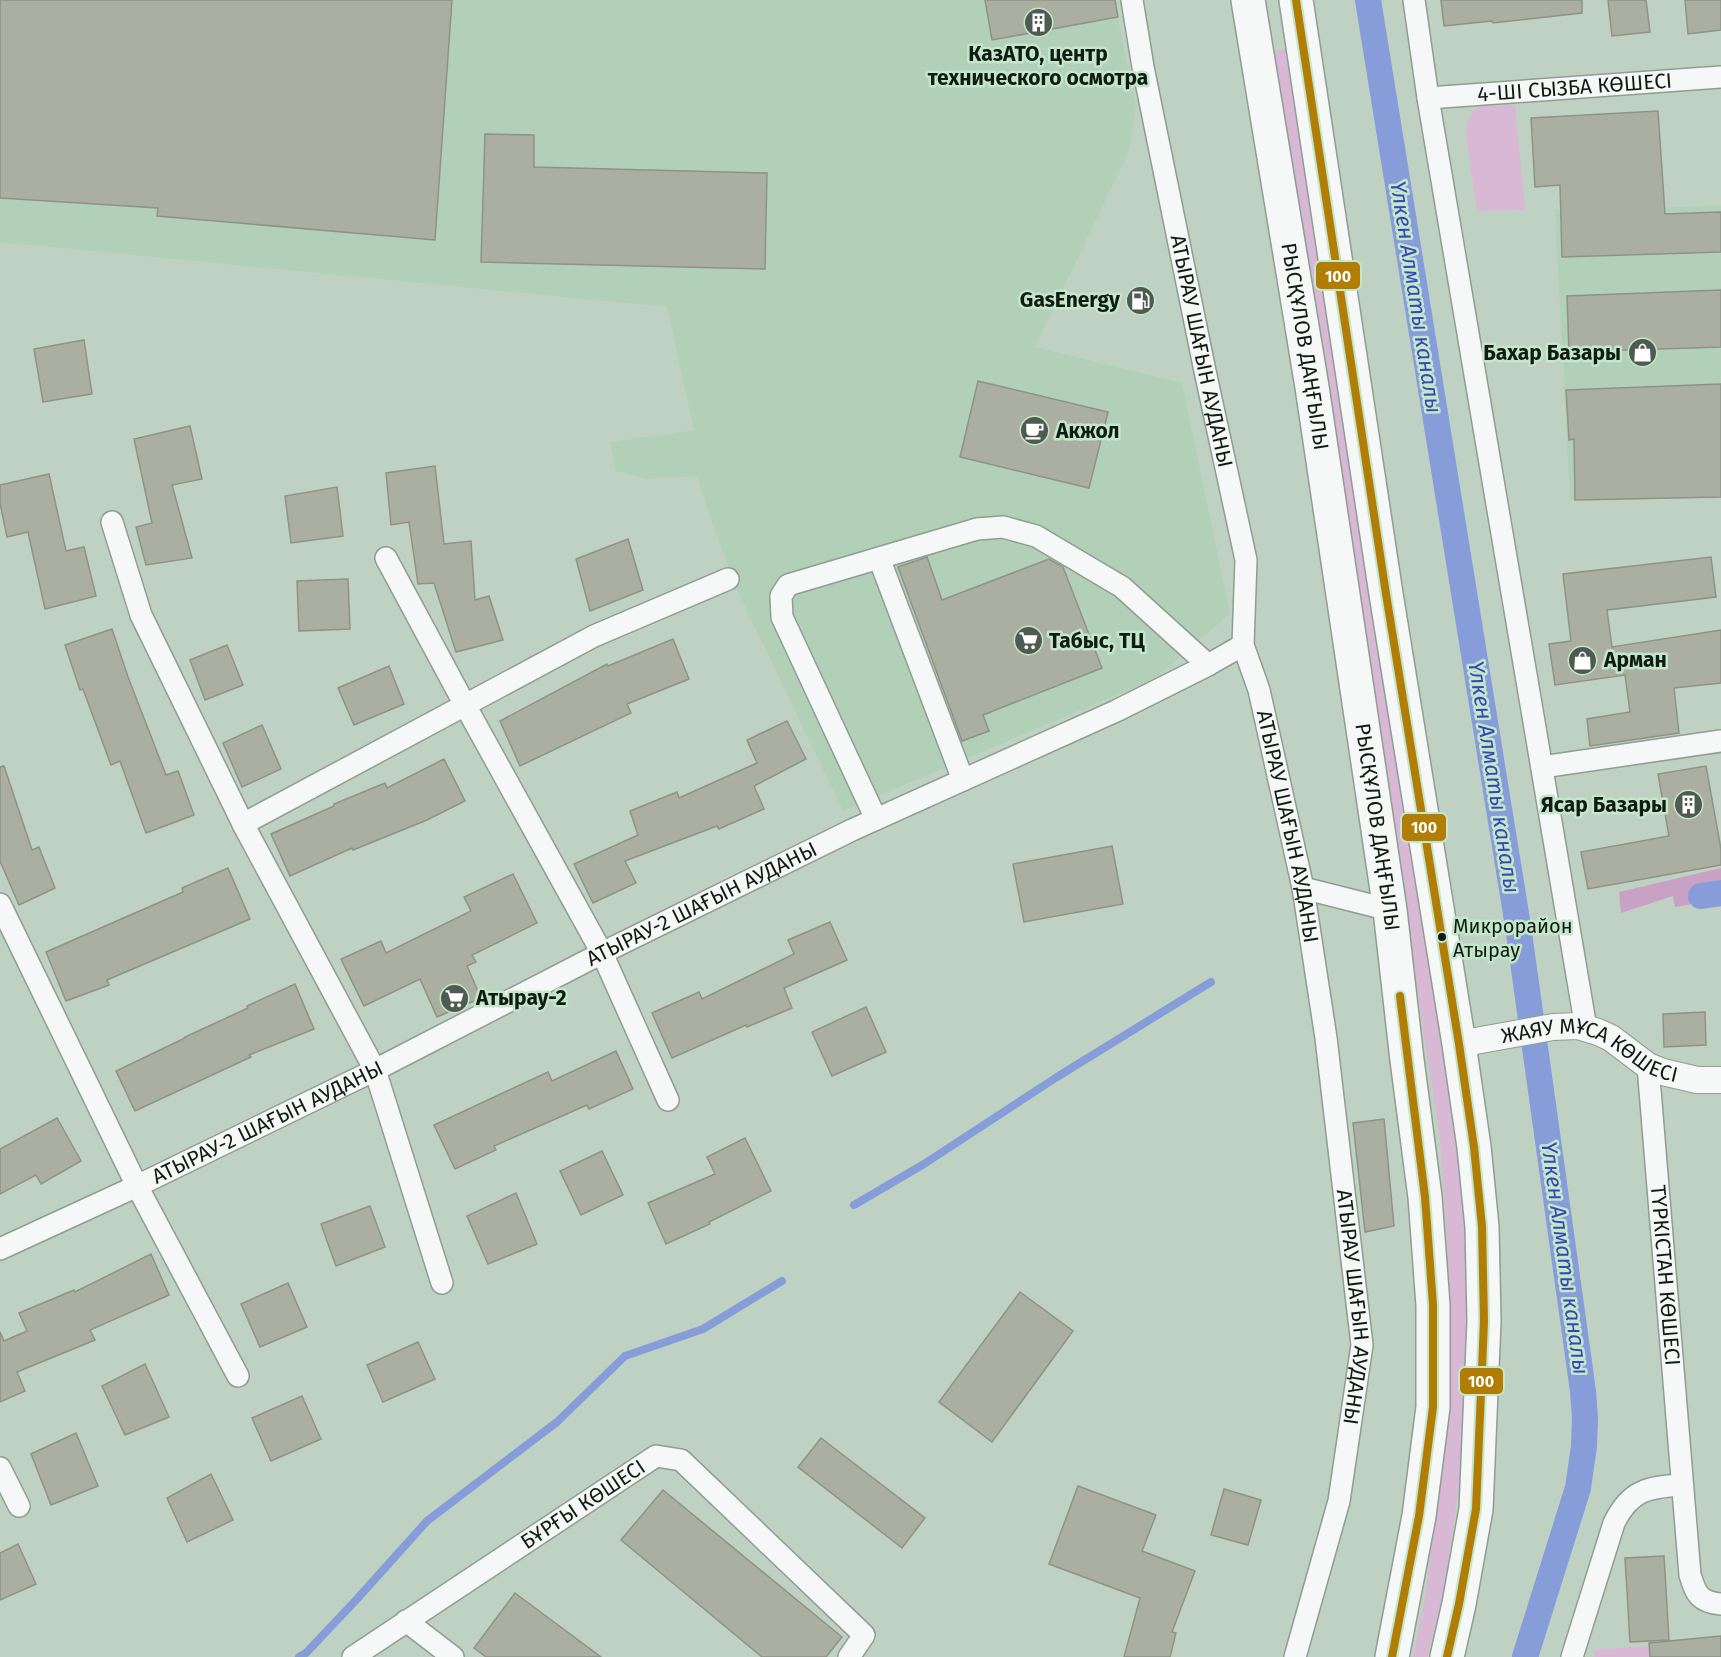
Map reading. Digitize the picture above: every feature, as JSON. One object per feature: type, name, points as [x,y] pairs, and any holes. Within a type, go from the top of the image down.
[{"type":"main road","name":"РЫСҚҰЛОВ ДАҢҒЫЛЫ","points":[[1248,0],[1311,387],[1390,910],[1425,1197],[1433,1305],[1433,1407],[1419,1516],[1392,1657]]},
{"type":"main road","name":"РЫСҚҰЛОВ ДАҢҒЫЛЫ","points":[[1296,0],[1386,594],[1459,1044],[1474,1147],[1482,1227],[1484,1321],[1476,1509],[1447,1657]]},
{"type":"main road","points":[[1255,42],[1301,34]]},
{"type":"street","name":"АТЫРАУ ШАҒЫН АУДАНЫ","points":[[1132,0],[1143,67],[1202,359],[1246,560],[1243,645],[1259,690],[1303,888],[1326,1038],[1362,1345],[1339,1501],[1295,1657]]},
{"type":"street","points":[[1414,0],[1428,98],[1586,1028]]},
{"type":"street","name":"4-ШІ СЫЗБА КӨШЕСІ","points":[[1428,98],[1721,77]]},
{"type":"street","points":[[112,522],[141,615],[243,824],[375,1070],[442,1282]]},
{"type":"street","points":[[876,819],[782,617],[781,596],[788,585],[976,529],[1003,527],[1036,536],[1122,587],[1208,664]]},
{"type":"street","points":[[386,558],[602,953],[668,1100]]},
{"type":"street","points":[[879,558],[963,780]]},
{"type":"street","points":[[243,824],[594,636],[728,579]]},
{"type":"street","name":"АТЫРАУ-2 ШАҒЫН АУДАНЫ","points":[[0,1249],[137,1186],[375,1070],[602,953],[876,819],[1116,711],[1243,645]]},
{"type":"street","points":[[1542,766],[1721,741]]},
{"type":"street","points":[[1303,888],[1390,910]]},
{"type":"street","points":[[0,904],[137,1186],[238,1376]]},
{"type":"street","name":"ЖАЯУ МҰСА КӨШЕСІ","points":[[1459,1044],[1565,1025],[1586,1028],[1611,1038],[1648,1066],[1697,1080],[1721,1080]]},
{"type":"street","name":"ТҮРКІСТАН КӨШЕСІ","points":[[1648,1066],[1690,1575],[1701,1599],[1721,1604]]},
{"type":"street","name":"БҰРҒЫ КӨШЕСІ","points":[[353,1657],[656,1456],[681,1460],[864,1635],[849,1657]]},
{"type":"street","points":[[0,1468],[19,1506]]},
{"type":"street","points":[[1572,1657],[1618,1515],[1638,1493],[1659,1486],[1682,1485]]},
{"type":"street","points":[[406,1621],[453,1657]]},
{"type":"shaded area","points":[[0,0],[1114,0],[1136,107],[1129,151],[1035,347],[1182,383],[1230,614],[1154,679],[843,811],[737,590],[697,476],[648,479],[616,471],[610,442],[694,430],[667,307],[0,242]]},
{"type":"shaded area","points":[[1294,48],[1462,1134],[1469,1234],[1466,1435],[1443,1597],[1427,1657],[1413,1657],[1426,1593],[1445,1433],[1448,1335],[1447,1238],[1440,1139],[1273,51]]},
{"type":"shaded area","points":[[1515,105],[1525,210],[1477,211],[1466,135],[1467,122],[1475,109],[1485,106]]},
{"type":"shaded area","name":"Бахар Базары","points":[[1721,206],[1721,497],[1570,500],[1555,210]]},
{"type":"shaded area","points":[[1721,868],[1721,899],[1675,907],[1673,896],[1621,913],[1619,892]]},
{"type":"shaded area","points":[[1662,1645],[1663,1657],[1594,1657],[1594,1650]]},
{"type":"building","points":[[0,0],[452,0],[435,240],[157,216],[158,208],[0,198]]},
{"type":"building","name":"КазАТО, центр технического осмотра","points":[[985,0],[1115,0],[1118,17],[992,40]]},
{"type":"building","points":[[1441,0],[1582,0],[1582,13],[1444,26]]},
{"type":"building","points":[[1608,0],[1646,0],[1650,32],[1612,36]]},
{"type":"building","points":[[1685,0],[1721,0],[1721,30],[1688,34]]},
{"type":"building","points":[[1658,111],[1665,214],[1721,212],[1721,252],[1562,257],[1560,185],[1535,187],[1531,118]]},
{"type":"building","points":[[485,134],[534,135],[534,167],[767,173],[765,269],[481,262]]},
{"type":"building","points":[[1721,290],[1721,347],[1569,352],[1567,296]]},
{"type":"building","points":[[84,340],[92,394],[43,402],[34,349]]},
{"type":"building","name":"Акжол","points":[[978,381],[1108,412],[1089,488],[960,457]]},
{"type":"building","points":[[1721,384],[1721,497],[1575,500],[1574,439],[1569,440],[1566,390]]},
{"type":"building","points":[[190,426],[202,479],[172,485],[192,558],[146,565],[136,527],[152,523],[134,439]]},
{"type":"building","points":[[435,466],[444,544],[471,541],[475,600],[489,596],[503,640],[456,652],[434,583],[418,584],[409,522],[391,525],[386,473]]},
{"type":"building","points":[[49,474],[66,551],[84,547],[96,596],[45,609],[28,532],[7,537],[0,503],[0,485]]},
{"type":"building","points":[[337,487],[343,536],[291,543],[285,496]]},
{"type":"building","points":[[628,539],[643,590],[590,611],[576,559]]},
{"type":"building","name":"Табыс, ТЦ","points":[[927,557],[942,600],[1049,559],[1063,567],[1102,668],[983,715],[989,731],[962,741],[898,567]]},
{"type":"building","points":[[1711,557],[1716,597],[1607,610],[1612,647],[1721,630],[1721,683],[1674,688],[1679,733],[1590,746],[1587,719],[1630,712],[1625,675],[1555,685],[1549,644],[1571,641],[1563,574]]},
{"type":"building","points":[[348,579],[350,629],[299,631],[297,581]]},
{"type":"building","points":[[112,629],[166,775],[178,771],[194,815],[146,833],[120,761],[111,765],[83,689],[80,690],[65,645]]},
{"type":"building","points":[[673,639],[689,679],[627,704],[631,713],[520,766],[500,721],[607,664],[608,666]]},
{"type":"building","points":[[227,645],[243,685],[205,700],[190,660]]},
{"type":"building","points":[[389,666],[404,704],[354,725],[338,688]]},
{"type":"building","points":[[787,721],[806,759],[754,786],[764,809],[719,829],[717,826],[625,861],[636,883],[593,903],[574,864],[638,835],[630,811],[677,792],[679,798],[757,763],[747,740]]},
{"type":"building","points":[[262,725],[281,769],[242,787],[223,743]]},
{"type":"building","points":[[444,759],[465,801],[427,820],[353,850],[352,848],[290,876],[271,834],[385,783],[387,788]]},
{"type":"building","points":[[4,766],[32,850],[39,847],[55,888],[19,905],[0,861],[0,767]]},
{"type":"building","name":"Ясар Базары","points":[[1706,766],[1721,849],[1721,865],[1588,889],[1581,852],[1669,836],[1658,774]]},
{"type":"building","points":[[1112,846],[1123,904],[1024,922],[1013,864]]},
{"type":"building","points":[[228,868],[250,919],[107,980],[109,985],[66,1001],[46,952],[183,892],[182,888]]},
{"type":"building","points":[[513,874],[537,923],[472,955],[476,962],[467,966],[481,998],[437,1017],[420,979],[364,1006],[341,959],[381,941],[386,953],[471,911],[464,897]]},
{"type":"building","points":[[830,922],[847,960],[784,988],[792,1008],[747,1027],[746,1025],[672,1058],[652,1013],[699,992],[702,999],[794,954],[788,940]]},
{"type":"building","points":[[295,984],[314,1029],[249,1055],[251,1057],[135,1111],[116,1071]]},
{"type":"building","points":[[866,1007],[886,1052],[832,1076],[812,1032]]},
{"type":"building","points":[[1705,1012],[1706,1045],[1664,1047],[1663,1014]]},
{"type":"building","points":[[616,1051],[633,1089],[589,1109],[587,1105],[494,1146],[496,1150],[455,1169],[434,1125],[548,1072],[552,1081]]},
{"type":"building","points":[[57,1118],[81,1161],[41,1184],[36,1175],[0,1194],[0,1149]]},
{"type":"building","points":[[1384,1119],[1394,1226],[1365,1232],[1353,1123]]},
{"type":"building","points":[[745,1138],[771,1191],[709,1222],[710,1224],[666,1244],[648,1203],[715,1174],[707,1157]]},
{"type":"building","points":[[602,1151],[623,1195],[581,1215],[560,1171]]},
{"type":"building","points":[[516,1193],[537,1244],[488,1264],[467,1216]]},
{"type":"building","points":[[370,1206],[385,1247],[336,1266],[321,1224]]},
{"type":"building","points":[[151,1254],[169,1295],[90,1330],[95,1340],[17,1372],[25,1391],[0,1402],[0,1332],[4,1341],[27,1331],[19,1313],[74,1290],[75,1292]]},
{"type":"building","points":[[288,1283],[307,1327],[260,1347],[241,1304]]},
{"type":"building","points":[[1020,1292],[1073,1331],[992,1442],[939,1402]]},
{"type":"building","points":[[418,1342],[435,1379],[383,1402],[367,1365]]},
{"type":"building","points":[[145,1364],[169,1417],[125,1435],[102,1386]]},
{"type":"building","points":[[302,1396],[321,1439],[271,1461],[252,1418]]},
{"type":"building","points":[[76,1433],[98,1486],[51,1505],[31,1454]]},
{"type":"building","points":[[821,1438],[925,1518],[902,1548],[798,1467]]},
{"type":"building","points":[[211,1474],[233,1520],[187,1542],[167,1498]]},
{"type":"building","points":[[1078,1486],[1156,1515],[1142,1551],[1195,1571],[1172,1632],[1176,1633],[1170,1657],[1124,1657],[1140,1598],[1049,1564]]},
{"type":"building","points":[[1224,1489],[1261,1500],[1248,1545],[1211,1535]]},
{"type":"building","points":[[663,1490],[842,1637],[826,1657],[762,1657],[621,1540]]},
{"type":"building","points":[[18,1544],[36,1584],[0,1600],[0,1553]]},
{"type":"building","points":[[1664,1556],[1669,1640],[1630,1642],[1625,1558]]},
{"type":"building","points":[[515,1593],[601,1657],[486,1657],[474,1648]]},
{"type":"building","points":[[1721,1636],[1721,1657],[1650,1657],[1649,1643]]},
{"type":"waterway","name":"Үлкен Алматы каналы","points":[[1368,0],[1518,926],[1583,1391],[1584,1446],[1578,1488],[1525,1657]]},
{"type":"waterway","points":[[1701,896],[1721,893]]},
{"type":"waterway","points":[[854,1205],[924,1164],[1057,1077],[1211,982]]},
{"type":"waterway","points":[[299,1657],[306,1653],[357,1599],[427,1521],[557,1422],[625,1356],[703,1329],[782,1281]]},
{"type":"transit line","name":"100","points":[[1296,0],[1386,594],[1459,1044],[1474,1147],[1482,1227],[1484,1321],[1476,1509],[1447,1657]]},
{"type":"transit line","name":"100","points":[[1392,1657],[1419,1516],[1433,1407],[1433,1305],[1425,1197],[1400,996]]},
{"type":"place","name":"КазАТО, центр технического осмотра","points":[[1038,23]]},
{"type":"place","name":"GasEnergy","points":[[1141,300]]},
{"type":"place","name":"Бахар Базары","points":[[1642,353]]},
{"type":"place","name":"Акжол","points":[[1035,431]]},
{"type":"place","name":"Табыс, ТЦ","points":[[1028,641]]},
{"type":"place","name":"Арман","points":[[1583,660]]},
{"type":"place","name":"Ясар Базары","points":[[1688,805]]},
{"type":"place","name":"Микрорайон Атырау","points":[[1442,937]]},
{"type":"place","name":"Атырау-2","points":[[455,998]]}]
